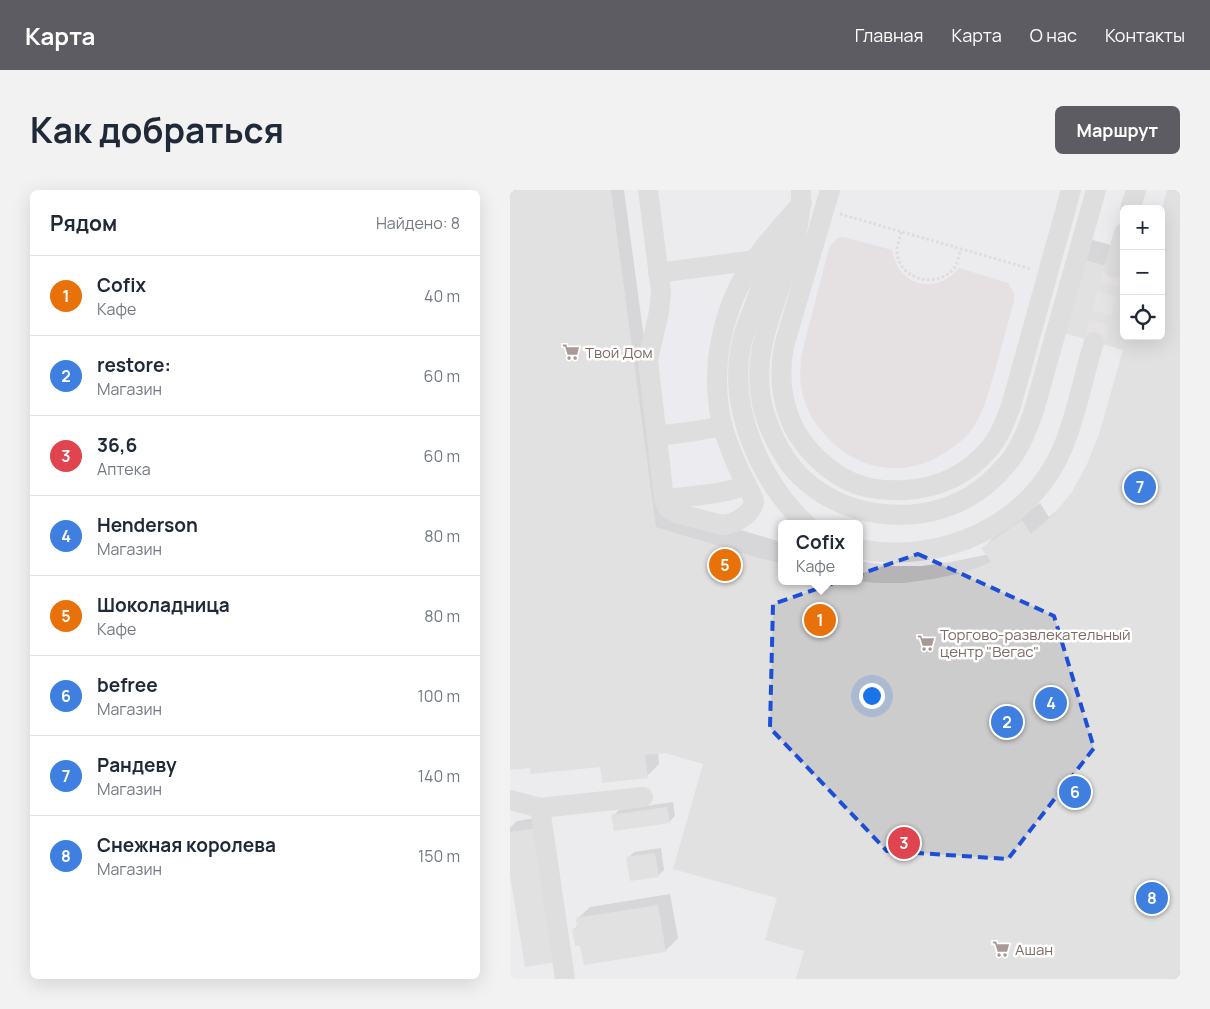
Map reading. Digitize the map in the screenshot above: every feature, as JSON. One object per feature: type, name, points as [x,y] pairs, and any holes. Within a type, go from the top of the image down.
[{"type":"lane","points":[[648,190],[661,292],[659,312],[648,360],[664,499],[667,507],[676,513],[722,526],[734,523],[749,512],[754,505],[754,501],[730,447],[723,426],[718,395],[717,363],[719,347],[733,299],[742,280],[805,194]]},
{"type":"lane","points":[[830,190],[784,346],[781,367],[782,388],[788,415],[798,434],[816,457],[829,468],[855,483],[869,488],[884,490],[913,490],[956,478],[974,464],[998,437],[1011,406],[1071,190]]},
{"type":"lane","points":[[805,194],[793,250],[766,329],[760,353],[759,384],[764,414],[778,447],[798,474],[814,488],[830,498],[863,511],[898,515],[933,510],[967,498],[996,476],[1018,448],[1033,414],[1096,190]]},
{"type":"lane","points":[[1131,205],[1136,190]]},
{"type":"lane","points":[[783,225],[743,336],[738,364],[739,393],[744,420],[759,459],[779,494],[802,520]]},
{"type":"lane","points":[[1114,268],[1120,247]]},
{"type":"lane","points":[[658,273],[755,260]]},
{"type":"lane","points":[[863,550],[876,553],[898,553],[921,552],[943,548],[984,532],[1024,504],[1053,467],[1062,448],[1094,342]]},
{"type":"lane","points":[[657,436],[696,432],[723,426]]},
{"type":"lane","points":[[664,499],[720,493],[747,485]]},
{"type":"lane","points":[[510,800],[540,808],[643,797]]},
{"type":"lane","points":[[540,808],[565,979]]},
{"type":"path","points":[[832,212],[1048,274]]},
{"type":"path","points":[[901,232],[897,249],[900,263],[906,271],[921,279],[936,279],[949,272],[956,265],[961,249]]},
{"type":"highlighted area","points":[[918,554],[1054,616],[1094,748],[1008,859],[887,851],[770,728],[773,604]]},
{"type":"shaded area","points":[[510,190],[1180,190],[1180,979],[510,979]]},
{"type":"shaded area","points":[[829,228],[884,242],[892,250],[843,237],[833,242],[829,248],[802,358],[801,385],[808,410],[814,421],[830,442],[850,457],[864,464],[902,467],[915,466],[928,461],[940,456],[962,441],[979,417],[997,363],[1014,301],[1014,294],[1008,283],[959,268],[970,266],[1030,284],[998,402],[990,421],[973,446],[952,463],[918,475],[889,476],[873,474],[856,468],[830,450],[818,439],[802,414],[794,386],[795,356]]},
{"type":"shaded area","points":[[843,237],[892,250],[895,262],[901,272],[909,279],[919,283],[940,282],[950,277],[959,268],[1008,283],[1014,294],[1014,301],[996,367],[986,402],[979,418],[962,440],[932,460],[915,466],[898,468],[864,463],[848,455],[834,444],[817,425],[805,403],[800,376],[804,343],[829,248],[838,238]]},
{"type":"shaded area","points":[[684,287],[696,287],[705,291],[714,298],[717,305],[706,345],[706,400],[704,408],[700,415],[696,417],[688,420],[674,421],[669,418],[667,413],[661,361],[665,341],[675,316],[679,290]]},
{"type":"shaded area","points":[[710,443],[716,444],[719,447],[726,472],[724,479],[683,486],[679,484],[674,470],[674,449]]},
{"type":"building","name":"Торгово-развлекательный центр \"Вегас\"","points":[[510,190],[611,190],[656,527],[778,562],[778,585],[863,585],[863,582],[904,583],[933,579],[966,572],[991,562],[981,548],[1022,520],[1031,534],[1053,515],[1072,492],[1087,464],[1099,434],[1123,350],[1047,328],[1068,255],[1120,270],[1120,340],[1165,340],[1165,205],[1163,205],[1167,190],[1180,190],[1180,979],[796,979],[804,951],[765,940],[777,898],[673,869],[703,764],[665,753],[645,755],[648,778],[602,783],[600,767],[531,774],[530,768],[510,770]]},
{"type":"building","points":[[667,807],[670,823],[614,831],[611,815]]},
{"type":"building","points":[[536,828],[557,962],[525,967],[510,875],[510,832]]},
{"type":"building","points":[[655,853],[659,877],[630,881],[626,857]]},
{"type":"building","points":[[658,905],[666,952],[584,965],[580,946],[575,946],[572,929],[577,928],[576,918]]},
{"type":"tunnel","points":[[1094,342],[1114,268]]},
{"type":"place","name":"Твой Дом","points":[[571,352]]},
{"type":"place","name":"Рандеву","points":[[1140,487]]},
{"type":"place","name":"Шоколадница","points":[[725,565]]},
{"type":"place","name":"Cofix","points":[[820,620]]},
{"type":"place","name":"Торгово-развлекательный центр \"Вегас\"","points":[[926,643]]},
{"type":"place","name":"Henderson","points":[[1051,703]]},
{"type":"place","name":"restore:","points":[[1007,722]]},
{"type":"place","name":"befree","points":[[1075,792]]},
{"type":"place","name":"36,6","points":[[904,843]]},
{"type":"place","name":"Снежная королева","points":[[1152,898]]},
{"type":"place","name":"Ашан","points":[[1001,949]]}]
